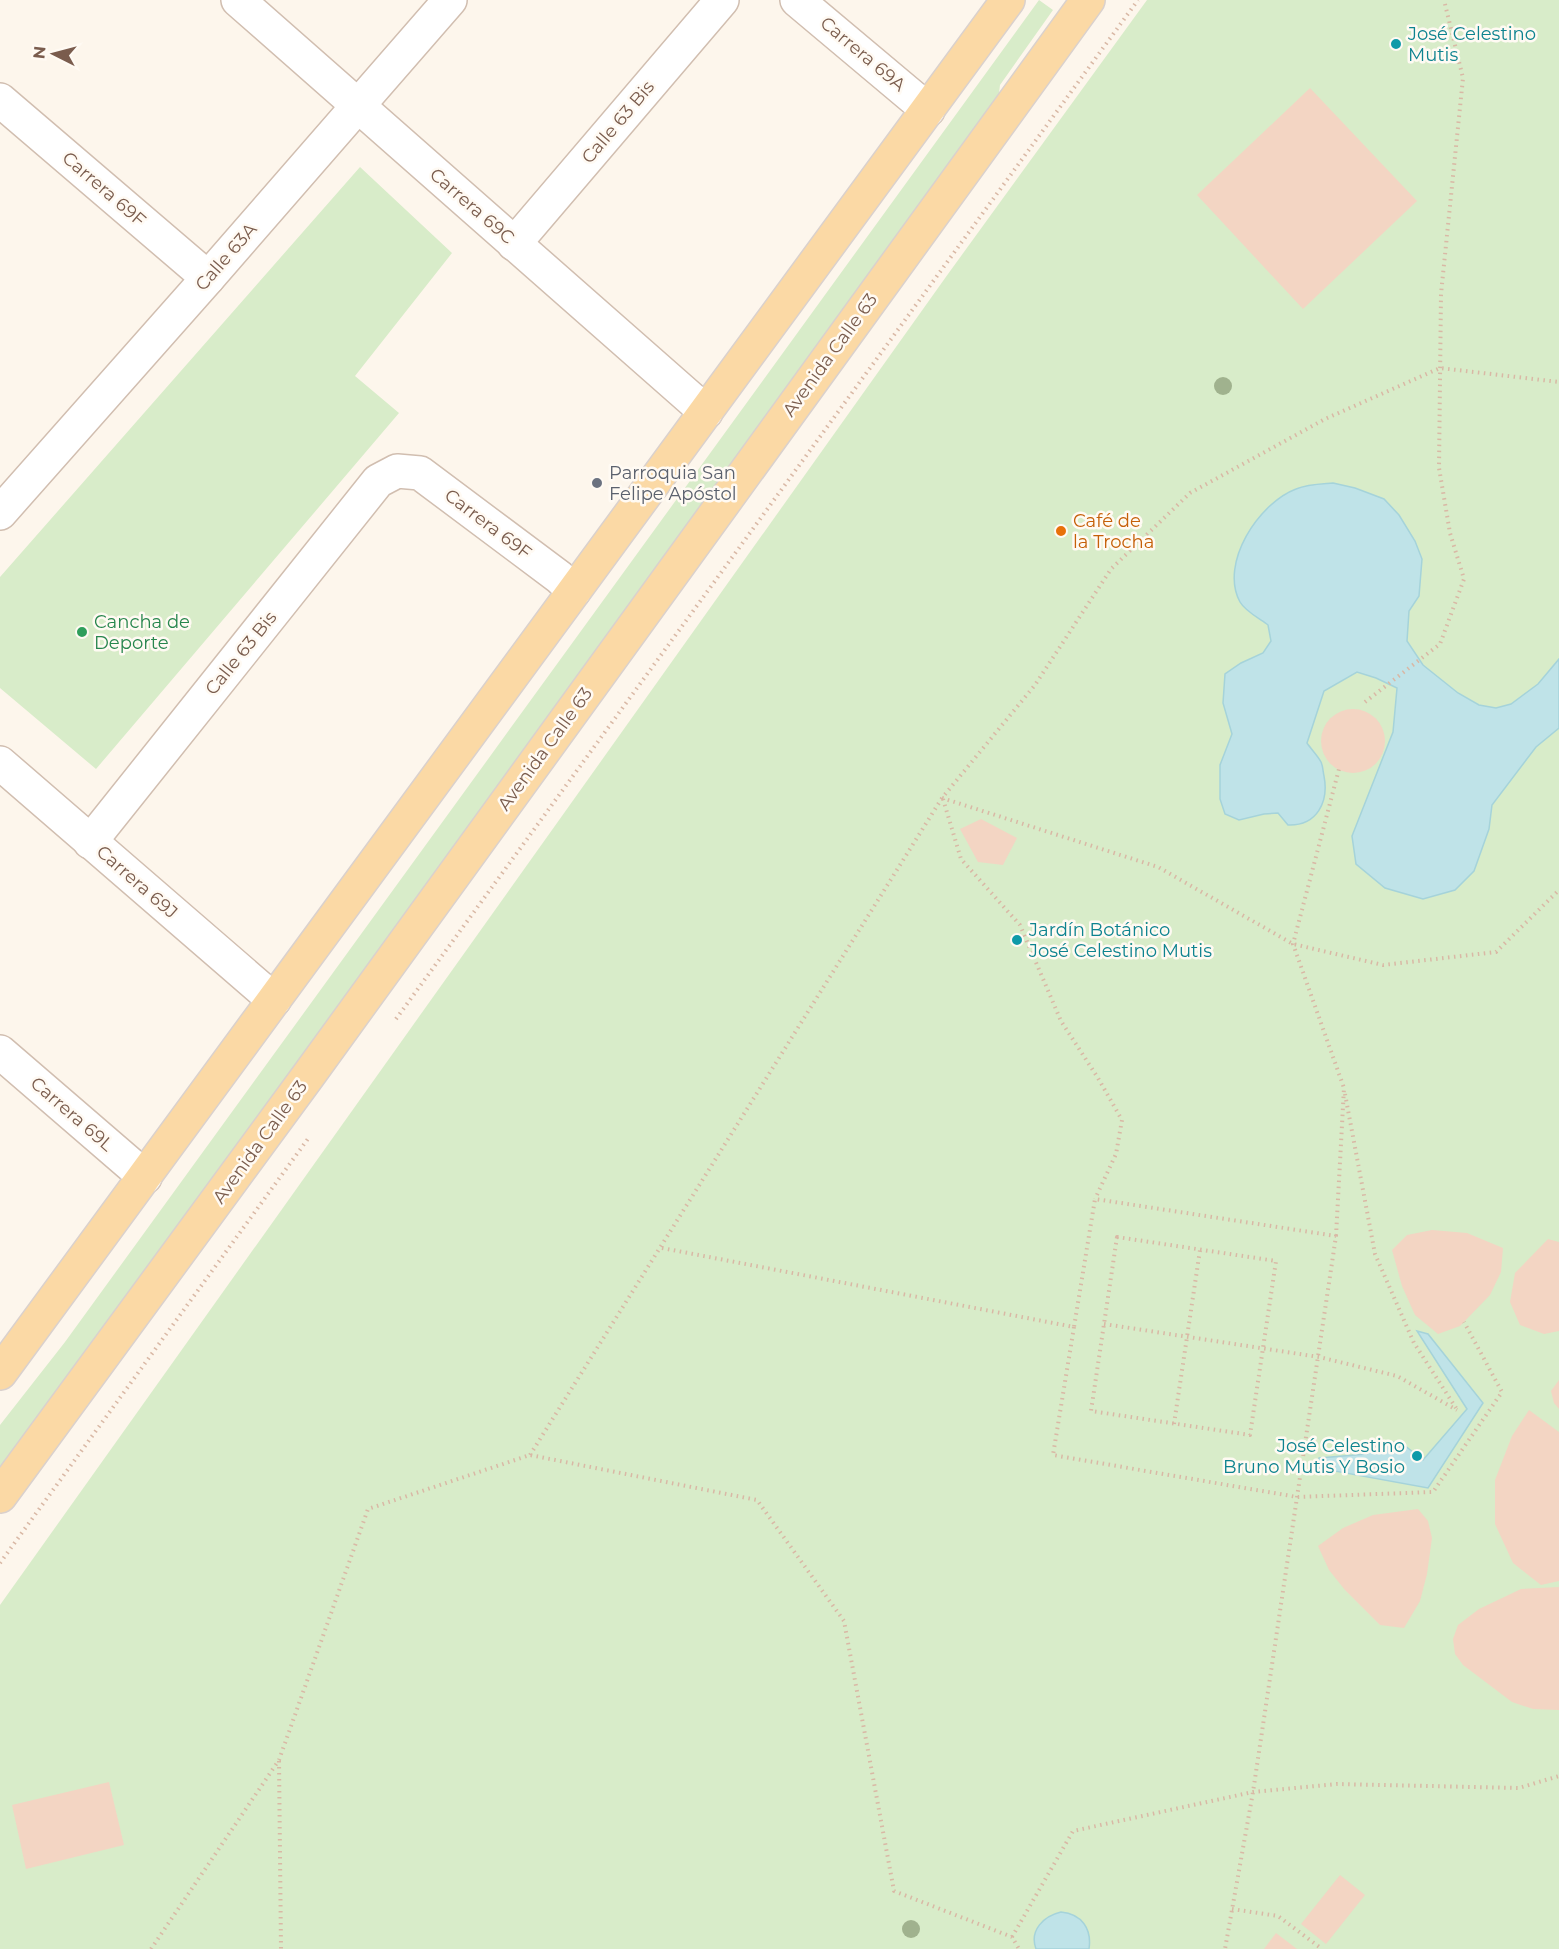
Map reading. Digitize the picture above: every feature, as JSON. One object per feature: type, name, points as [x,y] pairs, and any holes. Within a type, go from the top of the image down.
[{"type":"main road","points":[[0,1372],[1008,0]]},
{"type":"main road","name":"Avenida Calle 63","points":[[0,1496],[308,1076],[1088,0]]},
{"type":"street","name":"Carrera 69C","points":[[238,0],[706,412]]},
{"type":"street","name":"Calle 63A","points":[[6,493],[208,278],[450,0]]},
{"type":"street","name":"Calle 63 Bis","points":[[514,244],[722,0]]},
{"type":"street","name":"Carrera 69A","points":[[797,0],[928,110]]},
{"type":"street","name":"Carrera 69F","points":[[0,100],[208,278]]},
{"type":"street","name":"Calle 63 Bis","points":[[90,842],[378,481],[397,471]]},
{"type":"street","name":"Carrera 69F","points":[[397,471],[420,473],[559,577],[574,591]]},
{"type":"street","name":"Carrera 69J","points":[[0,763],[274,1000]]},
{"type":"street","name":"Carrera 69L","points":[[0,1052],[145,1176]]},
{"type":"path","points":[[393,1023],[1138,0]]},
{"type":"path","points":[[1365,702],[1440,644],[1464,579],[1450,533],[1439,468],[1441,294],[1463,78],[1444,0]]},
{"type":"path","points":[[530,1455],[662,1248],[942,798],[1035,685],[1111,569],[1190,493],[1325,419],[1440,368],[1559,382]]},
{"type":"path","points":[[1104,1324],[1318,1357],[1397,1376],[1457,1410],[1414,1343],[1375,1254],[1344,1088],[1293,944],[1339,769]]},
{"type":"path","points":[[942,798],[1158,867],[1293,944],[1383,965],[1496,951],[1559,890]]},
{"type":"path","points":[[942,798],[961,860],[1020,925],[1061,1021],[1122,1120],[1116,1154],[1095,1199],[1053,1455],[1297,1497],[1433,1492],[1502,1392],[1464,1322]]},
{"type":"path","points":[[1225,1949],[1253,1792],[1336,1236],[1344,1088]]},
{"type":"path","points":[[0,1563],[315,1129]]},
{"type":"path","points":[[1095,1199],[1336,1236]]},
{"type":"path","points":[[1118,1237],[1276,1261],[1250,1435],[1091,1411],[1104,1324],[1118,1237]]},
{"type":"path","points":[[662,1248],[1074,1327]]},
{"type":"path","points":[[1174,1424],[1200,1250]]},
{"type":"path","points":[[151,1949],[279,1760],[368,1509],[530,1455],[757,1500],[844,1621],[894,1891],[1012,1937],[1019,1949]]},
{"type":"path","points":[[279,1760],[281,1949]]},
{"type":"path","points":[[1012,1937],[1073,1831],[1253,1792],[1337,1784],[1519,1788],[1559,1776]]},
{"type":"path","points":[[1232,1909],[1278,1916],[1322,1949]]},
{"type":"green space","points":[[1039,0],[1053,10],[1000,85],[997,109],[0,1469],[0,1425],[65,1342]]},
{"type":"green space","name":"Jardín Botánico José Celestino Mutis","points":[[1147,0],[1559,0],[1559,1949],[0,1949],[0,1605],[948,274]]},
{"type":"green space","points":[[360,167],[452,253],[355,376],[399,413],[96,769],[0,688],[0,577]]},
{"type":"water","points":[[1333,483],[1355,488],[1384,499],[1399,515],[1415,541],[1422,559],[1419,596],[1409,611],[1407,641],[1423,665],[1458,693],[1479,705],[1496,708],[1511,704],[1538,684],[1559,659],[1559,728],[1536,747],[1492,805],[1489,829],[1474,871],[1455,890],[1423,899],[1385,888],[1356,864],[1352,836],[1393,732],[1397,688],[1357,672],[1324,691],[1307,743],[1322,764],[1325,795],[1319,811],[1307,821],[1288,825],[1278,813],[1239,820],[1225,814],[1220,799],[1220,765],[1232,734],[1223,703],[1225,674],[1241,663],[1263,653],[1271,641],[1268,625],[1249,612],[1240,602],[1235,587],[1235,570],[1239,553],[1256,521],[1282,496],[1305,486]]},
{"type":"water","points":[[1417,1331],[1428,1334],[1483,1403],[1428,1488],[1318,1468],[1319,1458],[1367,1454],[1370,1447],[1399,1441],[1423,1460],[1467,1409]]},
{"type":"water","points":[[1061,1912],[1075,1916],[1084,1924],[1089,1935],[1089,1949],[1036,1949],[1034,1942],[1039,1925],[1049,1917]]},
{"type":"building","points":[[1310,88],[1417,201],[1303,309],[1197,195]]},
{"type":"building","points":[[1353,709],[1371,715],[1379,723],[1385,741],[1379,759],[1371,767],[1353,773],[1335,767],[1327,759],[1321,741],[1327,723],[1335,715]]},
{"type":"building","points":[[981,819],[1017,838],[1003,865],[978,862],[960,829]]},
{"type":"building","points":[[1432,1230],[1467,1233],[1503,1248],[1501,1272],[1490,1295],[1460,1326],[1438,1334],[1415,1315],[1402,1286],[1392,1250],[1407,1235]]},
{"type":"building","points":[[1548,1239],[1559,1242],[1559,1331],[1544,1334],[1520,1325],[1510,1302],[1515,1273]]},
{"type":"building","points":[[1559,1380],[1559,1409],[1554,1403],[1551,1391]]},
{"type":"building","points":[[1529,1410],[1559,1432],[1559,1581],[1541,1585],[1513,1563],[1495,1524],[1495,1480],[1512,1436]]},
{"type":"building","points":[[1418,1509],[1428,1521],[1432,1538],[1427,1574],[1420,1601],[1404,1628],[1380,1625],[1345,1590],[1329,1570],[1318,1546],[1343,1528],[1373,1515]]},
{"type":"building","points":[[1559,1587],[1559,1710],[1533,1709],[1512,1702],[1463,1665],[1455,1654],[1453,1639],[1458,1625],[1479,1609],[1521,1589]]},
{"type":"building","points":[[109,1782],[124,1845],[26,1869],[12,1805]]},
{"type":"building","points":[[1340,1875],[1365,1895],[1326,1944],[1301,1924]]},
{"type":"building","points":[[1276,1933],[1297,1949],[1264,1949]]},
{"type":"place","name":"José Celestino Mutis","points":[[1396,44]]},
{"type":"place","name":"Parroquia San Felipe Apóstol","points":[[597,483]]},
{"type":"place","name":"Café de la Trocha","points":[[1061,531]]},
{"type":"place","name":"Cancha de Deporte","points":[[82,632]]},
{"type":"place","name":"Jardín Botánico José Celestino Mutis","points":[[1017,940]]},
{"type":"place","name":"José Celestino Bruno Mutis Y Bosio","points":[[1417,1456]]}]
